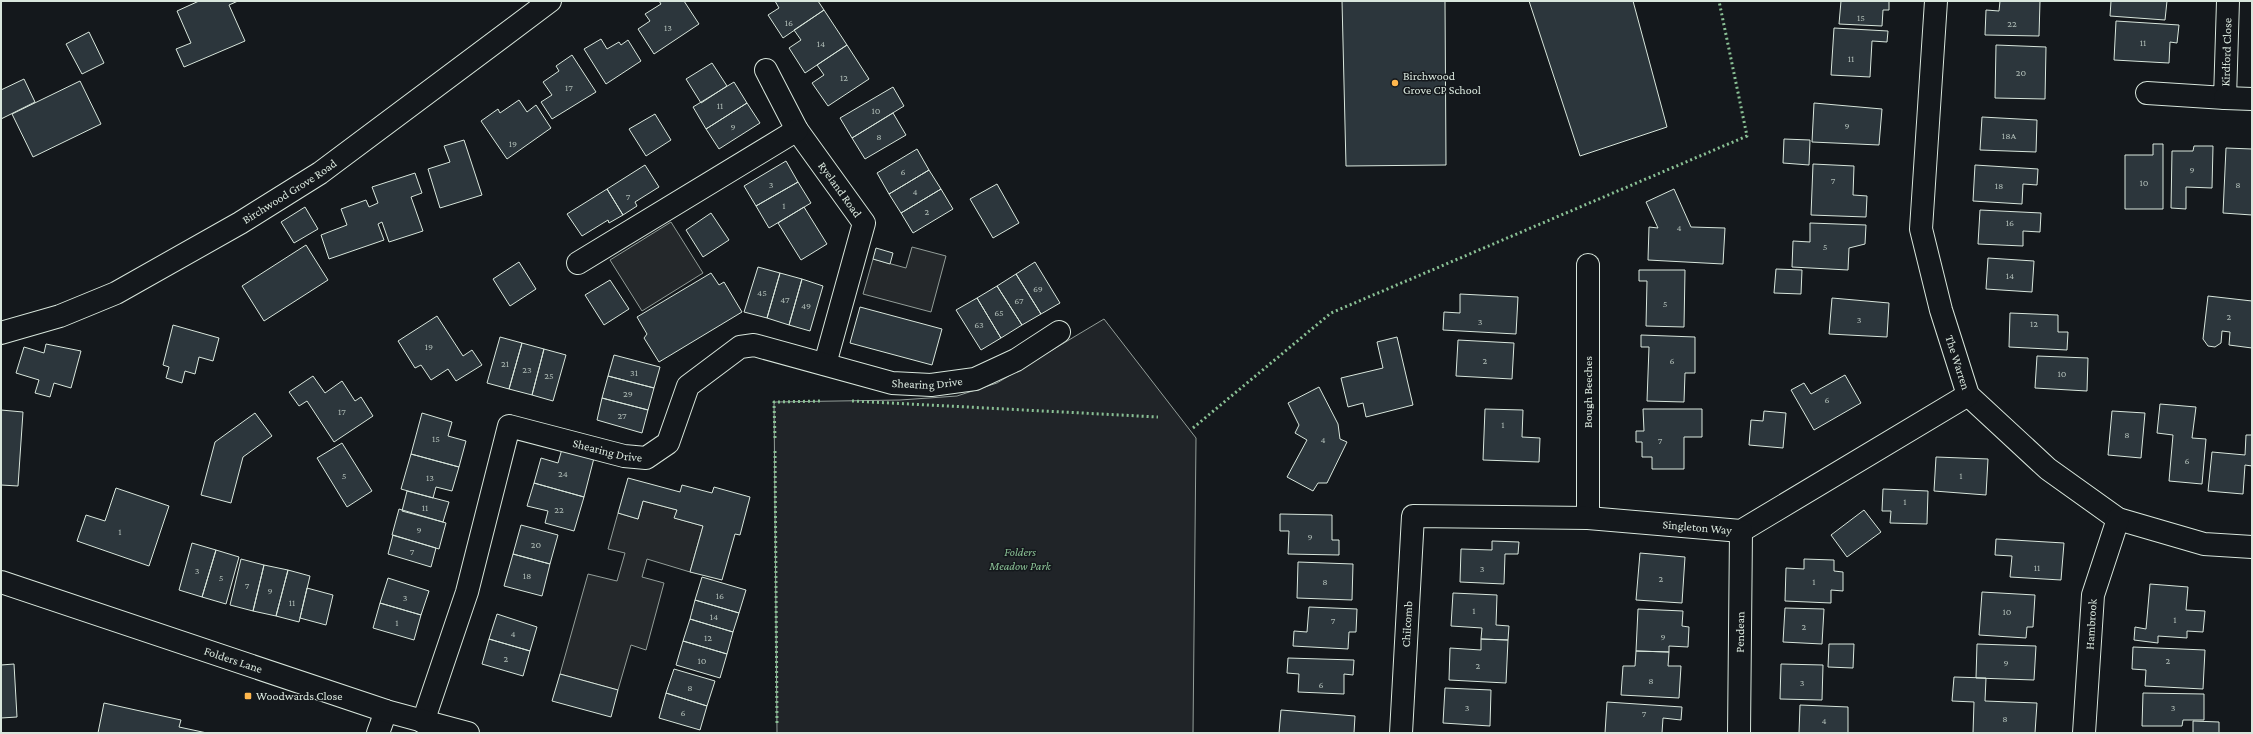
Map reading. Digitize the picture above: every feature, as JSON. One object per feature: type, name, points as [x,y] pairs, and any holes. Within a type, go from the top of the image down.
[{"type":"street","name":"Birchwood Grove Road","points":[[1,333],[60,316],[116,293],[240,222],[320,172],[550,1]]},
{"type":"street","name":"The Warren","points":[[1936,1],[1921,229],[1941,310],[1968,395],[2048,470],[2118,519],[2204,544],[2252,547]]},
{"type":"street","name":"Kirdford Close","points":[[2147,93],[2225,98],[2228,1]]},
{"type":"street","name":"Ryeland Road","points":[[766,70],[797,130],[864,223],[825,364]]},
{"type":"street","points":[[2225,98],[2252,99]]},
{"type":"street","points":[[578,263],[797,130]]},
{"type":"street","name":"Bough Beeches","points":[[1588,265],[1588,518]]},
{"type":"street","name":"Shearing Drive","points":[[423,722],[467,592],[509,426],[624,456],[646,458],[668,443],[688,386],[740,347],[754,345],[892,383],[931,385],[975,379],[1016,360],[1059,332]]},
{"type":"street","name":"Singleton Way","points":[[1413,516],[1588,518],[1741,531],[1968,395]]},
{"type":"street","name":"Chilcomb","points":[[1401,733],[1413,516]]},
{"type":"street","name":"Hambrook","points":[[2084,733],[2093,595],[2118,519]]},
{"type":"street","name":"Pendean","points":[[1739,733],[1741,531]]},
{"type":"street","name":"Folders Lane","points":[[1,582],[386,711],[468,733]]},
{"type":"street","points":[[378,733],[386,711]]},
{"type":"green space","name":"Folders Meadow Park","points":[[1104,319],[1196,438],[1193,733],[777,733],[774,402],[900,400],[957,396],[997,383]]},
{"type":"shaded area","points":[[671,222],[703,273],[642,311],[610,260]]},
{"type":"shaded area","points":[[912,247],[946,256],[931,312],[863,294],[873,259],[906,268]]},
{"type":"shaded area","points":[[643,501],[677,510],[675,518],[703,526],[690,572],[647,559],[642,577],[664,583],[646,650],[631,645],[618,690],[560,674],[588,574],[617,581],[625,553],[608,549],[618,513],[638,519]]},
{"type":"building","points":[[199,1],[238,1],[229,5],[245,41],[184,67],[176,49],[191,43],[177,11]]},
{"type":"building","points":[[659,1],[684,1],[699,24],[654,54],[638,29],[650,21],[645,14],[661,4]]},
{"type":"building","points":[[775,1],[818,1],[824,10],[783,38],[768,15],[779,8]]},
{"type":"building","name":"Birchwood Grove CP School","points":[[1342,1],[1445,1],[1446,165],[1346,166]]},
{"type":"building","points":[[1529,1],[1633,1],[1667,127],[1580,156]]},
{"type":"building","points":[[1841,1],[1889,1],[1889,10],[1883,10],[1882,26],[1839,24]]},
{"type":"building","points":[[2000,1],[2040,1],[2039,36],[1985,35],[1986,10],[1999,11]]},
{"type":"building","points":[[2111,1],[2167,1],[2165,20],[2110,16]]},
{"type":"building","points":[[824,10],[847,45],[805,73],[789,48],[801,40],[794,30]]},
{"type":"building","points":[[2116,21],[2179,25],[2177,43],[2170,42],[2169,63],[2114,60]]},
{"type":"building","points":[[1834,28],[1888,31],[1887,42],[1872,41],[1870,77],[1831,75]]},
{"type":"building","points":[[89,32],[104,63],[82,74],[66,44]]},
{"type":"building","points":[[601,39],[607,49],[619,42],[621,45],[628,40],[641,61],[606,84],[584,49]]},
{"type":"building","points":[[847,45],[869,79],[828,106],[812,83],[824,75],[817,65]]},
{"type":"building","points":[[1996,45],[2046,47],[2045,99],[1995,98]]},
{"type":"building","points":[[572,55],[596,92],[552,119],[541,102],[552,95],[543,82],[559,71],[556,66]]},
{"type":"building","points":[[712,63],[727,86],[701,103],[686,79]]},
{"type":"building","points":[[24,79],[35,102],[1,119],[1,90]]},
{"type":"building","points":[[80,81],[101,124],[33,157],[12,114]]},
{"type":"building","points":[[734,82],[747,103],[706,129],[693,107]]},
{"type":"building","points":[[893,87],[904,106],[852,138],[840,118]]},
{"type":"building","points":[[519,100],[527,112],[536,105],[551,128],[507,159],[481,121],[498,109],[500,113]]},
{"type":"building","points":[[747,103],[760,123],[719,149],[706,129]]},
{"type":"building","points":[[1814,103],[1882,109],[1879,145],[1812,142]]},
{"type":"building","points":[[893,113],[906,135],[865,159],[852,138]]},
{"type":"building","points":[[655,114],[671,140],[646,156],[629,129]]},
{"type":"building","points":[[1982,117],[2037,120],[2036,152],[1980,150]]},
{"type":"building","points":[[1784,139],[1810,140],[1809,165],[1783,163]]},
{"type":"building","points":[[464,140],[482,195],[440,208],[428,169],[450,162],[444,146]]},
{"type":"building","points":[[2153,144],[2163,144],[2163,209],[2125,209],[2125,155],[2153,155]]},
{"type":"building","points":[[2194,146],[2213,146],[2212,188],[2186,187],[2186,209],[2171,208],[2172,151],[2193,151]]},
{"type":"building","points":[[2226,148],[2252,149],[2252,215],[2223,213]]},
{"type":"building","points":[[917,149],[929,170],[889,194],[877,173]]},
{"type":"building","points":[[786,161],[798,182],[756,206],[744,186]]},
{"type":"building","points":[[1813,164],[1854,166],[1853,195],[1867,196],[1866,217],[1811,215]]},
{"type":"building","points":[[645,165],[659,187],[635,202],[637,206],[623,215],[607,189]]},
{"type":"building","points":[[1975,165],[2038,169],[2037,185],[2023,184],[2022,204],[1973,201]]},
{"type":"building","points":[[929,170],[941,189],[901,213],[889,194]]},
{"type":"building","points":[[415,173],[422,193],[411,197],[423,231],[389,242],[382,222],[378,224],[384,240],[329,259],[321,235],[347,225],[341,209],[366,200],[369,207],[378,203],[372,187]]},
{"type":"building","points":[[798,182],[811,203],[769,228],[756,206]]},
{"type":"building","points":[[997,184],[1019,223],[993,238],[970,199]]},
{"type":"building","points":[[607,189],[623,215],[609,223],[608,220],[582,236],[567,214]]},
{"type":"building","points":[[941,189],[953,209],[913,233],[901,213]]},
{"type":"building","points":[[1674,189],[1691,227],[1725,228],[1723,264],[1648,260],[1649,227],[1658,228],[1646,202]]},
{"type":"building","points":[[305,207],[318,229],[294,243],[281,222]]},
{"type":"building","points":[[804,207],[827,244],[801,260],[778,223]]},
{"type":"building","points":[[1980,210],[2041,213],[2040,232],[2023,231],[2023,246],[1978,244]]},
{"type":"building","points":[[711,213],[729,240],[703,257],[686,230]]},
{"type":"building","points":[[1810,223],[1866,225],[1865,244],[1849,248],[1848,270],[1792,267],[1793,241],[1810,242]]},
{"type":"building","points":[[306,245],[328,280],[264,321],[242,286]]},
{"type":"building","points":[[876,248],[893,253],[890,264],[873,259]]},
{"type":"building","points":[[1988,258],[2034,261],[2032,292],[1986,289]]},
{"type":"building","points":[[519,262],[536,289],[510,306],[493,279]]},
{"type":"building","points":[[1035,262],[1060,303],[1041,314],[1016,274]]},
{"type":"building","points":[[758,267],[780,273],[767,318],[744,312]]},
{"type":"building","points":[[1776,269],[1802,270],[1801,294],[1774,293]]},
{"type":"building","points":[[1639,270],[1685,270],[1684,327],[1646,326],[1647,281],[1639,281]]},
{"type":"building","points":[[711,273],[719,285],[724,282],[742,312],[659,362],[644,338],[647,334],[637,317]]},
{"type":"building","points":[[780,273],[802,279],[789,325],[767,318]]},
{"type":"building","points":[[1016,274],[1041,314],[1022,325],[997,286]]},
{"type":"building","points":[[802,279],[823,286],[810,331],[789,325]]},
{"type":"building","points":[[610,280],[629,309],[604,325],[585,295]]},
{"type":"building","points":[[997,286],[1022,325],[1001,338],[977,298]]},
{"type":"building","points":[[1460,294],[1518,297],[1516,334],[1443,330],[1444,312],[1460,313]]},
{"type":"building","points":[[2208,296],[2252,301],[2252,348],[2229,345],[2230,332],[2222,331],[2221,343],[2215,347],[2208,346],[2203,339]]},
{"type":"building","points":[[977,298],[1001,338],[981,350],[956,310]]},
{"type":"building","points":[[1832,298],[1889,303],[1887,337],[1829,334]]},
{"type":"building","points":[[860,307],[942,329],[932,365],[850,343]]},
{"type":"building","points":[[2010,313],[2058,315],[2058,332],[2068,332],[2067,350],[2009,347]]},
{"type":"building","points":[[437,316],[463,356],[472,350],[482,365],[456,381],[448,369],[431,380],[421,365],[415,368],[398,341]]},
{"type":"building","points":[[173,325],[219,338],[213,361],[199,357],[195,374],[185,371],[182,383],[166,378],[169,367],[163,365]]},
{"type":"building","points":[[1641,335],[1695,337],[1695,373],[1685,373],[1684,402],[1647,401],[1649,347],[1641,347]]},
{"type":"building","points":[[500,337],[522,343],[509,389],[487,383]]},
{"type":"building","points":[[1397,337],[1413,405],[1366,417],[1363,403],[1348,407],[1341,378],[1383,368],[1377,342]]},
{"type":"building","points":[[1458,340],[1514,343],[1512,379],[1456,376]]},
{"type":"building","points":[[522,343],[544,349],[532,395],[509,389]]},
{"type":"building","points":[[46,344],[81,351],[71,388],[54,383],[50,397],[35,393],[39,380],[16,373],[24,347],[44,353]]},
{"type":"building","points":[[544,349],[566,355],[553,401],[532,395]]},
{"type":"building","points":[[614,355],[660,367],[654,388],[608,376]]},
{"type":"building","points":[[2037,356],[2088,358],[2087,391],[2035,388]]},
{"type":"building","points":[[1845,375],[1861,403],[1814,430],[1791,390],[1804,383],[1811,394]]},
{"type":"building","points":[[313,376],[325,393],[342,381],[355,401],[361,397],[373,416],[334,442],[307,401],[299,406],[289,392]]},
{"type":"building","points":[[608,376],[654,388],[648,410],[602,398]]},
{"type":"building","points":[[1319,387],[1338,424],[1340,439],[1347,442],[1327,483],[1318,483],[1313,491],[1287,477],[1307,440],[1295,433],[1299,425],[1288,403]]},
{"type":"building","points":[[602,398],[648,410],[642,433],[597,420]]},
{"type":"building","points":[[2160,404],[2196,407],[2192,438],[2206,439],[2202,484],[2169,481],[2173,435],[2157,433]]},
{"type":"building","points":[[1485,409],[1523,410],[1522,437],[1540,438],[1539,462],[1483,460]]},
{"type":"building","points":[[1643,409],[1702,409],[1702,437],[1684,437],[1684,469],[1652,469],[1652,457],[1642,457],[1642,442],[1636,442],[1636,431],[1644,431]]},
{"type":"building","points":[[1,410],[23,412],[18,486],[1,485]]},
{"type":"building","points":[[1764,411],[1786,413],[1783,448],[1749,445],[1751,420],[1763,421]]},
{"type":"building","points":[[2112,411],[2145,413],[2141,458],[2108,455]]},
{"type":"building","points":[[255,413],[272,436],[243,457],[231,503],[201,495],[215,442]]},
{"type":"building","points":[[422,413],[452,422],[448,436],[466,441],[459,467],[411,454]]},
{"type":"building","points":[[2246,435],[2252,435],[2252,466],[2245,465],[2243,494],[2208,491],[2212,452],[2245,455]]},
{"type":"building","points":[[342,443],[372,491],[347,507],[317,458]]},
{"type":"building","points":[[562,449],[594,458],[584,497],[534,483],[541,458],[558,463]]},
{"type":"building","points":[[411,454],[459,467],[452,491],[436,487],[433,498],[401,489]]},
{"type":"building","points":[[1936,457],[1988,459],[1986,495],[1934,491]]},
{"type":"building","points":[[628,478],[680,492],[682,485],[712,493],[714,487],[750,497],[740,535],[735,534],[722,580],[690,572],[703,526],[674,518],[677,510],[643,501],[638,519],[618,513]]},
{"type":"building","points":[[534,483],[584,497],[574,531],[545,523],[548,511],[527,506]]},
{"type":"building","points":[[116,488],[169,506],[149,566],[77,541],[86,515],[105,521]]},
{"type":"building","points":[[1883,489],[1928,491],[1927,524],[1890,523],[1891,511],[1882,511]]},
{"type":"building","points":[[407,491],[449,502],[443,522],[402,511]]},
{"type":"building","points":[[399,509],[446,523],[439,549],[392,535]]},
{"type":"building","points":[[1864,510],[1881,532],[1847,557],[1831,535]]},
{"type":"building","points":[[1280,514],[1332,515],[1332,540],[1339,540],[1339,555],[1288,554],[1289,531],[1280,531]]},
{"type":"building","points":[[521,525],[558,535],[550,564],[513,554]]},
{"type":"building","points":[[393,535],[436,548],[431,567],[388,554]]},
{"type":"building","points":[[1996,539],[2064,543],[2061,580],[2010,577],[2012,556],[1995,555]]},
{"type":"building","points":[[1492,541],[1519,542],[1518,554],[1505,554],[1504,584],[1460,582],[1461,549],[1492,550]]},
{"type":"building","points":[[192,543],[216,550],[202,597],[179,590]]},
{"type":"building","points":[[216,550],[239,557],[226,604],[202,597]]},
{"type":"building","points":[[1640,553],[1685,557],[1682,603],[1636,600]]},
{"type":"building","points":[[513,554],[550,564],[542,596],[504,586]]},
{"type":"building","points":[[241,559],[264,565],[253,611],[230,605]]},
{"type":"building","points":[[1804,559],[1834,560],[1834,571],[1843,572],[1843,591],[1831,590],[1831,603],[1785,601],[1786,568],[1804,569]]},
{"type":"building","points":[[1298,562],[1353,564],[1352,600],[1297,598]]},
{"type":"building","points":[[264,565],[288,570],[276,616],[253,611]]},
{"type":"building","points":[[288,570],[310,576],[299,622],[276,616]]},
{"type":"building","points":[[702,577],[746,590],[739,613],[695,600]]},
{"type":"building","points":[[388,578],[429,591],[421,615],[380,603]]},
{"type":"building","points":[[2150,584],[2188,587],[2186,610],[2205,611],[2203,632],[2187,631],[2187,638],[2158,636],[2158,643],[2134,640],[2135,627],[2146,629]]},
{"type":"building","points":[[307,588],[333,595],[326,625],[300,618]]},
{"type":"building","points":[[1982,592],[2035,595],[2033,627],[2027,627],[2026,638],[1979,635]]},
{"type":"building","points":[[1453,593],[1497,595],[1496,625],[1509,626],[1508,640],[1481,639],[1482,628],[1451,626]]},
{"type":"building","points":[[695,600],[739,613],[733,632],[690,619]]},
{"type":"building","points":[[380,603],[421,615],[414,640],[373,628]]},
{"type":"building","points":[[1309,607],[1357,609],[1356,632],[1349,632],[1348,649],[1293,646],[1294,631],[1307,632]]},
{"type":"building","points":[[1785,608],[1824,609],[1822,644],[1783,642]]},
{"type":"building","points":[[1638,609],[1683,611],[1682,626],[1689,627],[1688,647],[1669,646],[1669,652],[1636,651]]},
{"type":"building","points":[[497,614],[537,627],[530,651],[489,639]]},
{"type":"building","points":[[690,619],[733,632],[727,654],[683,641]]},
{"type":"building","points":[[489,639],[530,651],[523,676],[482,664]]},
{"type":"building","points":[[1481,639],[1508,640],[1506,683],[1449,680],[1450,648],[1481,650]]},
{"type":"building","points":[[683,641],[727,654],[720,678],[676,665]]},
{"type":"building","points":[[1829,644],[1854,644],[1853,668],[1828,667]]},
{"type":"building","points":[[1977,644],[2036,646],[2034,680],[1976,678]]},
{"type":"building","points":[[2133,647],[2205,650],[2203,689],[2145,686],[2146,670],[2132,669]]},
{"type":"building","points":[[1636,651],[1669,652],[1668,666],[1681,666],[1679,698],[1621,695],[1623,666],[1635,666]]},
{"type":"building","points":[[1288,658],[1354,660],[1353,675],[1344,674],[1344,694],[1298,692],[1299,674],[1287,673]]},
{"type":"building","points":[[14,664],[17,717],[1,718],[1,665]]},
{"type":"building","points":[[1781,664],[1823,665],[1822,700],[1780,699]]},
{"type":"building","points":[[674,669],[715,681],[707,706],[666,693]]},
{"type":"building","points":[[560,674],[618,690],[611,717],[552,701]]},
{"type":"building","points":[[1954,677],[1986,678],[1985,701],[2037,703],[2035,733],[1973,733],[1974,702],[1952,701]]},
{"type":"building","points":[[1445,688],[1491,690],[1490,726],[1443,723]]},
{"type":"building","points":[[666,693],[707,706],[700,730],[659,718]]},
{"type":"building","points":[[2143,693],[2204,694],[2204,720],[2183,720],[2182,726],[2142,726]]},
{"type":"building","points":[[1607,702],[1682,707],[1681,720],[1663,718],[1662,733],[1605,733]]},
{"type":"building","points":[[104,703],[181,720],[179,727],[207,733],[98,733]]},
{"type":"building","points":[[1800,705],[1848,707],[1848,733],[1799,733]]},
{"type":"building","points":[[1281,710],[1355,716],[1354,733],[1279,733]]},
{"type":"building","points":[[2193,721],[2219,722],[2219,733],[2193,733]]},
{"type":"hedge","points":[[1193,428],[1331,313],[1747,136],[1719,1]]},
{"type":"hedge","points":[[775,438],[774,402],[823,401]]},
{"type":"hedge","points":[[852,401],[1158,417]]},
{"type":"hedge","points":[[775,451],[777,723]]},
{"type":"place","name":"Birchwood Grove CP School","points":[[1395,83]]},
{"type":"place","name":"Woodwards Close","points":[[248,696]]}]
